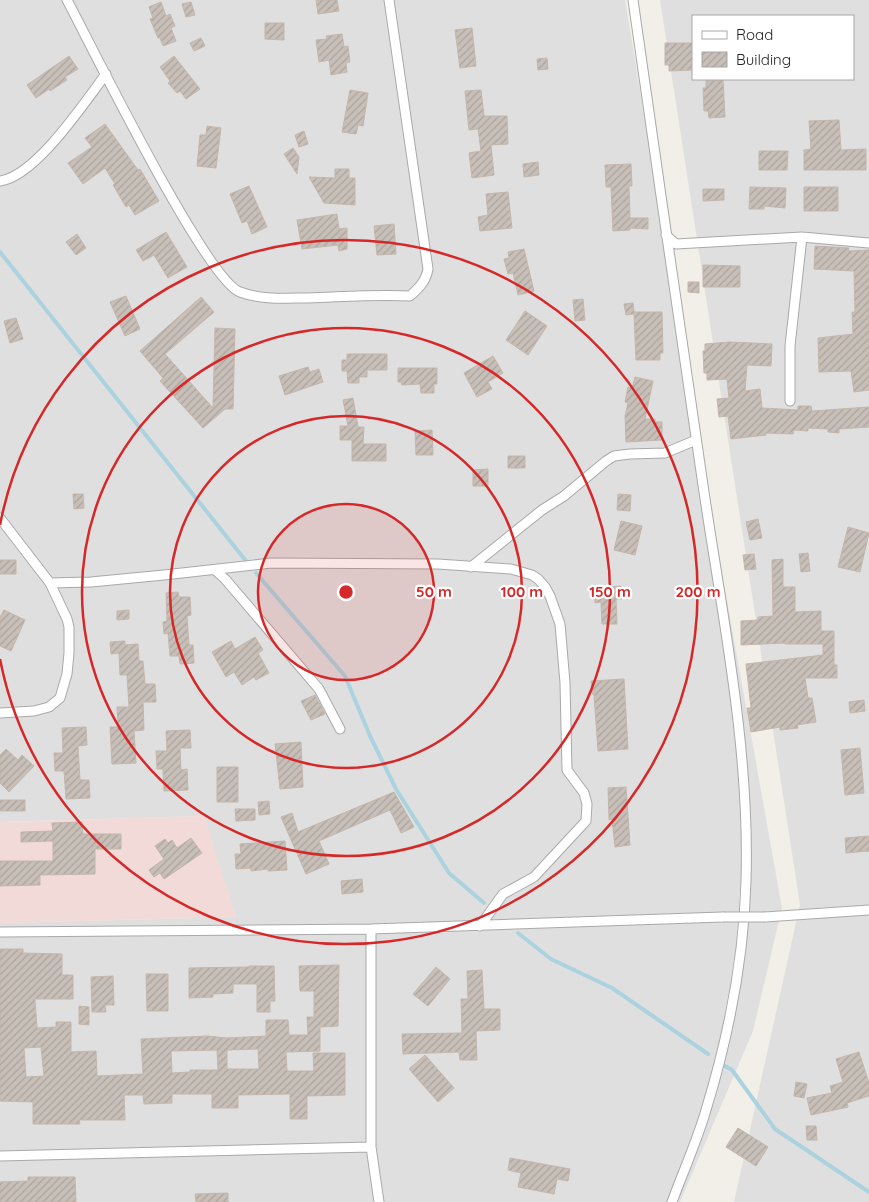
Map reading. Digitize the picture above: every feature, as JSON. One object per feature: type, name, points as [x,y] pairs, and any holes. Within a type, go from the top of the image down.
[{"type":"street","points":[[67,0],[150,158],[199,244],[226,281],[237,291],[249,295],[282,298],[410,296],[426,277],[428,269],[389,0]]},
{"type":"street","points":[[633,0],[696,440],[739,721],[746,820],[746,884],[737,980],[706,1112],[672,1202]]},
{"type":"street","points":[[0,181],[24,171],[47,150],[106,74]]},
{"type":"street","points":[[666,235],[676,244],[802,237],[869,244]]},
{"type":"street","points":[[790,401],[790,346],[802,237]]},
{"type":"street","points":[[471,567],[614,456],[665,453],[696,440]]},
{"type":"street","points":[[0,518],[50,583],[69,627],[67,674],[60,698],[49,707],[34,711],[0,713]]},
{"type":"street","points":[[50,583],[91,582],[281,563],[389,562],[438,564],[511,569],[532,575],[545,587],[550,596],[562,637],[567,770],[584,793],[587,804],[586,821],[534,877],[503,894],[480,926]]},
{"type":"street","points":[[215,570],[225,579],[319,689],[340,729]]},
{"type":"street","points":[[0,932],[370,930],[723,918],[869,910]]},
{"type":"street","points":[[370,930],[371,1147],[379,1202]]},
{"type":"street","points":[[0,1156],[371,1147]]},
{"type":"shaded area","points":[[0,0],[625,0],[704,472],[782,908],[753,1031],[680,1202],[0,1202],[0,923],[236,917],[203,816],[0,822]]},
{"type":"shaded area","points":[[660,0],[869,0],[869,1202],[734,1202],[800,905]]},
{"type":"shaded area","points":[[204,816],[236,917],[0,923],[0,822]]},
{"type":"building","points":[[316,0],[337,0],[339,11],[318,14]]},
{"type":"building","points":[[161,2],[166,16],[170,14],[175,26],[171,28],[176,41],[163,46],[150,19],[153,18],[149,7]]},
{"type":"building","points":[[191,2],[195,15],[186,17],[182,4]]},
{"type":"building","points":[[265,23],[284,23],[284,40],[265,39]]},
{"type":"building","points":[[472,28],[476,66],[460,68],[455,30]]},
{"type":"building","points":[[342,34],[344,47],[348,46],[350,62],[346,63],[347,72],[331,75],[329,60],[319,62],[316,40],[327,39],[326,36]]},
{"type":"building","points":[[201,38],[205,46],[194,51],[190,43]]},
{"type":"building","points":[[665,43],[692,43],[692,70],[669,71],[669,65],[665,65]]},
{"type":"building","points":[[69,56],[78,69],[65,77],[67,80],[36,98],[27,85]]},
{"type":"building","points":[[174,56],[200,89],[186,99],[180,91],[177,93],[168,83],[170,81],[160,67]]},
{"type":"building","points":[[547,58],[548,69],[538,70],[537,59]]},
{"type":"building","points":[[723,80],[725,117],[709,118],[708,111],[704,111],[703,88],[706,88],[706,81]]},
{"type":"building","points":[[350,90],[368,93],[363,126],[358,125],[356,134],[342,132]]},
{"type":"building","points":[[481,90],[484,116],[507,116],[508,144],[491,145],[494,175],[472,178],[469,153],[481,151],[478,129],[469,130],[465,91]]},
{"type":"building","points":[[839,120],[841,150],[866,149],[866,170],[804,170],[804,150],[811,149],[809,121]]},
{"type":"building","points":[[105,124],[138,170],[140,169],[159,201],[135,215],[129,205],[126,207],[105,168],[83,184],[68,163],[92,147],[85,138]]},
{"type":"building","points":[[207,126],[221,128],[216,168],[197,166],[200,135],[206,135]]},
{"type":"building","points":[[304,131],[308,144],[299,147],[295,135]]},
{"type":"building","points":[[293,148],[299,157],[297,174],[284,154]]},
{"type":"building","points":[[759,151],[788,151],[787,170],[759,170]]},
{"type":"building","points":[[538,162],[539,175],[524,177],[523,164]]},
{"type":"building","points":[[631,164],[632,186],[629,186],[630,218],[648,218],[648,229],[630,228],[630,230],[613,231],[611,187],[606,187],[605,165]]},
{"type":"building","points":[[335,169],[349,169],[349,178],[355,178],[355,205],[324,203],[309,177],[335,178]]},
{"type":"building","points":[[249,186],[267,227],[252,234],[247,221],[242,223],[230,194]]},
{"type":"building","points":[[750,187],[786,188],[785,208],[764,206],[764,209],[749,209]]},
{"type":"building","points":[[804,187],[838,187],[838,211],[804,211]]},
{"type":"building","points":[[703,189],[724,189],[724,200],[703,201]]},
{"type":"building","points":[[508,192],[512,228],[480,231],[478,217],[488,215],[486,194]]},
{"type":"building","points":[[337,214],[339,229],[347,228],[347,249],[339,251],[338,245],[302,249],[297,220]]},
{"type":"building","points":[[394,224],[396,254],[377,255],[374,226]]},
{"type":"building","points":[[166,232],[187,267],[168,278],[154,255],[143,261],[136,250]]},
{"type":"building","points":[[77,234],[86,248],[76,255],[66,242]]},
{"type":"building","points":[[815,246],[849,248],[848,251],[869,250],[869,390],[854,392],[851,371],[819,372],[818,338],[853,334],[852,312],[855,312],[854,271],[814,269]]},
{"type":"building","points":[[524,249],[534,291],[518,295],[513,273],[508,274],[504,259],[509,258],[508,252]]},
{"type":"building","points":[[703,265],[740,266],[740,287],[703,287]]},
{"type":"building","points":[[688,282],[699,282],[699,293],[688,292]]},
{"type":"building","points":[[126,296],[140,329],[125,336],[110,302]]},
{"type":"building","points":[[201,297],[214,312],[165,354],[213,408],[215,328],[235,329],[233,409],[225,409],[203,428],[160,381],[163,378],[140,351]]},
{"type":"building","points":[[583,299],[585,320],[575,321],[573,300]]},
{"type":"building","points":[[633,303],[634,312],[662,312],[663,353],[660,353],[660,360],[636,360],[634,314],[626,315],[624,304]]},
{"type":"building","points":[[525,311],[547,326],[528,355],[506,340]]},
{"type":"building","points":[[16,318],[23,339],[10,343],[4,321]]},
{"type":"building","points":[[730,342],[772,344],[771,366],[747,365],[745,391],[760,389],[762,408],[798,410],[798,406],[811,406],[812,411],[869,407],[869,427],[839,429],[839,433],[828,432],[828,429],[808,428],[808,431],[794,430],[793,434],[765,433],[766,435],[731,439],[728,416],[719,417],[717,399],[729,398],[727,379],[707,380],[707,373],[704,373],[703,351],[705,351],[705,344]]},
{"type":"building","points":[[347,354],[387,354],[387,370],[367,370],[367,377],[359,377],[359,383],[348,383],[347,371],[342,371],[342,360],[347,360]]},
{"type":"building","points":[[493,356],[503,373],[488,382],[492,389],[477,397],[464,373]]},
{"type":"building","points":[[308,367],[310,372],[319,369],[323,382],[285,395],[279,376]]},
{"type":"building","points":[[398,368],[437,368],[437,384],[434,384],[434,393],[421,393],[420,384],[402,385],[401,382],[398,382]]},
{"type":"building","points":[[635,377],[653,381],[645,419],[655,419],[655,422],[662,422],[662,440],[626,442],[625,416],[628,403],[625,402],[628,387],[632,388]]},
{"type":"building","points":[[353,398],[358,427],[364,427],[363,444],[386,444],[386,461],[352,461],[352,440],[340,440],[340,426],[348,426],[343,400]]},
{"type":"building","points":[[432,430],[433,455],[416,455],[415,431]]},
{"type":"building","points":[[508,456],[525,456],[525,468],[508,468]]},
{"type":"building","points":[[488,469],[488,486],[473,486],[473,470]]},
{"type":"building","points":[[73,494],[83,494],[84,508],[74,509]]},
{"type":"building","points":[[618,494],[631,495],[630,511],[617,510]]},
{"type":"building","points":[[758,519],[762,538],[750,540],[746,522]]},
{"type":"building","points":[[621,521],[642,526],[635,555],[614,550]]},
{"type":"building","points":[[848,527],[869,533],[860,572],[838,567]]},
{"type":"building","points":[[808,553],[810,571],[801,572],[799,554]]},
{"type":"building","points":[[754,554],[756,569],[745,570],[743,555]]},
{"type":"building","points":[[783,559],[783,587],[795,587],[795,612],[821,611],[821,631],[834,631],[834,665],[837,665],[837,678],[805,678],[808,698],[812,698],[816,722],[797,725],[798,728],[780,730],[780,727],[751,732],[747,708],[751,708],[746,664],[823,655],[823,644],[741,645],[741,621],[758,620],[758,617],[773,616],[772,560]]},
{"type":"building","points":[[0,560],[16,560],[16,574],[0,574]]},
{"type":"building","points":[[621,586],[622,599],[616,599],[617,624],[602,624],[601,602],[595,603],[594,588]]},
{"type":"building","points":[[178,592],[179,597],[190,597],[191,615],[187,616],[189,645],[193,645],[194,663],[180,664],[179,656],[170,656],[168,633],[164,634],[163,622],[167,621],[166,593]]},
{"type":"building","points":[[4,610],[25,620],[11,651],[0,646],[0,617]]},
{"type":"building","points":[[129,610],[129,619],[117,620],[117,611]]},
{"type":"building","points":[[255,637],[263,650],[258,653],[269,673],[256,680],[254,677],[242,685],[234,672],[226,677],[212,652],[231,641],[235,649]]},
{"type":"building","points":[[125,641],[125,645],[138,644],[139,661],[143,661],[145,684],[155,684],[156,702],[143,702],[144,730],[134,731],[136,763],[112,764],[110,727],[118,727],[117,707],[129,707],[127,675],[120,675],[119,653],[111,654],[110,642]]},
{"type":"building","points":[[624,679],[628,749],[598,751],[594,694],[592,694],[591,681]]},
{"type":"building","points":[[315,695],[325,714],[311,720],[301,701]]},
{"type":"building","points":[[864,700],[865,711],[850,713],[849,702]]},
{"type":"building","points":[[86,727],[87,745],[78,746],[80,780],[89,780],[90,798],[66,799],[64,771],[55,771],[54,753],[63,753],[62,728]]},
{"type":"building","points":[[190,730],[191,748],[180,748],[181,770],[187,769],[188,790],[164,791],[163,769],[157,769],[156,751],[167,751],[166,731]]},
{"type":"building","points":[[301,742],[303,787],[280,789],[275,744]]},
{"type":"building","points":[[860,748],[864,793],[845,795],[841,750]]},
{"type":"building","points":[[6,749],[18,760],[22,755],[34,766],[9,792],[0,783],[0,755]]},
{"type":"building","points":[[217,767],[238,767],[238,802],[217,802]]},
{"type":"building","points":[[626,787],[630,845],[615,847],[612,819],[609,820],[608,788]]},
{"type":"building","points":[[394,792],[414,827],[401,833],[390,810],[319,841],[329,864],[306,874],[281,817],[292,813],[298,832]]},
{"type":"building","points":[[0,800],[25,800],[25,811],[0,811]]},
{"type":"building","points":[[269,801],[270,814],[259,815],[258,802]]},
{"type":"building","points":[[235,809],[255,809],[255,820],[236,821]]},
{"type":"building","points":[[82,822],[83,834],[121,834],[121,849],[95,849],[95,874],[40,875],[40,885],[0,886],[0,861],[53,861],[53,841],[21,842],[21,832],[53,831],[52,823]]},
{"type":"building","points":[[869,836],[869,851],[846,853],[845,838]]},
{"type":"building","points":[[191,838],[202,853],[164,879],[160,873],[154,877],[149,870],[164,859],[155,846],[165,839],[168,843],[172,840],[177,848]]},
{"type":"building","points":[[285,841],[287,870],[268,871],[268,869],[251,871],[251,868],[236,869],[235,854],[241,854],[240,844]]},
{"type":"building","points":[[362,879],[363,892],[342,894],[341,881]]},
{"type":"building","points":[[0,949],[23,949],[23,953],[62,954],[62,975],[73,975],[73,999],[35,999],[37,1028],[56,1027],[56,1022],[71,1022],[71,1052],[96,1051],[97,1076],[143,1074],[141,1039],[266,1036],[266,1020],[288,1020],[289,1035],[308,1035],[307,1017],[314,1017],[314,991],[300,991],[299,966],[339,965],[338,1026],[320,1027],[320,1051],[286,1052],[287,1071],[314,1071],[313,1053],[345,1053],[345,1095],[307,1096],[307,1119],[290,1119],[290,1094],[238,1095],[238,1108],[212,1108],[212,1094],[172,1094],[172,1103],[144,1104],[143,1095],[124,1095],[125,1120],[79,1120],[80,1124],[33,1124],[33,1102],[0,1101]],"holes":[[[41,1047],[44,1076],[26,1077],[24,1048]],[[258,1049],[259,1069],[227,1069],[227,1050]],[[217,1050],[218,1070],[190,1070],[190,1072],[172,1073],[171,1051]]]},
{"type":"building","points":[[274,966],[275,1001],[270,1001],[270,1012],[257,1012],[257,984],[233,984],[233,993],[213,994],[213,997],[189,998],[189,968]]},
{"type":"building","points":[[436,967],[450,979],[428,1006],[413,994]]},
{"type":"building","points":[[482,970],[484,1009],[500,1009],[500,1030],[476,1031],[477,1060],[460,1060],[459,1052],[403,1054],[402,1034],[462,1033],[461,999],[468,999],[467,971]]},
{"type":"building","points":[[146,974],[168,974],[168,1011],[147,1011]]},
{"type":"building","points":[[113,976],[114,1005],[105,1005],[106,1012],[92,1012],[91,977]]},
{"type":"building","points":[[79,1006],[89,1007],[89,1025],[79,1024]]},
{"type":"building","points":[[859,1052],[869,1083],[869,1096],[847,1103],[848,1107],[811,1115],[807,1098],[832,1093],[830,1086],[843,1082],[836,1059]]},
{"type":"building","points":[[425,1055],[454,1088],[438,1102],[409,1069]]},
{"type":"building","points":[[796,1082],[807,1084],[804,1098],[794,1096]]},
{"type":"building","points":[[806,1126],[816,1126],[817,1140],[807,1140]]},
{"type":"building","points":[[738,1128],[768,1147],[756,1166],[726,1147]]},
{"type":"building","points":[[510,1158],[570,1169],[568,1181],[557,1179],[554,1194],[518,1187],[521,1173],[508,1170]]},
{"type":"building","points":[[28,1177],[75,1177],[76,1202],[0,1202],[0,1182],[28,1181]]},
{"type":"building","points":[[228,1193],[228,1202],[196,1202],[195,1194]]},
{"type":"waterway","points":[[0,252],[246,561]]},
{"type":"waterway","points":[[256,573],[345,676],[370,736],[396,789],[449,873],[484,903]]},
{"type":"waterway","points":[[518,933],[551,959],[612,988],[708,1054]]},
{"type":"waterway","points":[[725,1066],[732,1070],[775,1129],[869,1192]]}]
